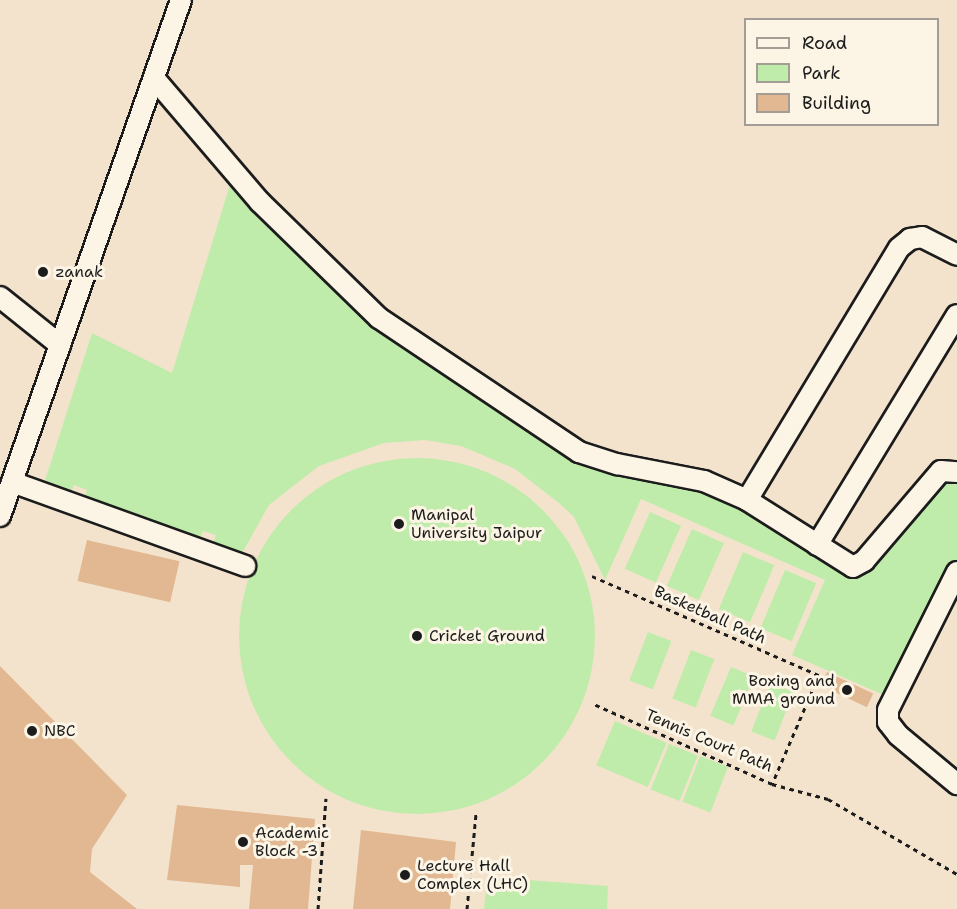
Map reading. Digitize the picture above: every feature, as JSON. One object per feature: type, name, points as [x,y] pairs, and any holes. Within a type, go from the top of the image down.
[{"type":"street","points":[[0,516],[181,0]]},
{"type":"street","points":[[154,78],[260,202],[333,277],[388,324],[579,452],[616,464],[704,481],[747,500],[847,565],[859,566],[941,471],[957,472]]},
{"type":"street","points":[[747,500],[899,248],[910,239],[922,237],[957,255]]},
{"type":"street","points":[[0,297],[60,345]]},
{"type":"street","points":[[817,545],[957,315]]},
{"type":"street","points":[[12,482],[245,566]]},
{"type":"street","points":[[957,572],[888,710],[888,722],[898,735],[957,784]]},
{"type":"path","name":"Basketball Path","points":[[592,576],[819,675]]},
{"type":"path","name":"Tennis Court Path","points":[[594,704],[772,784],[819,675]]},
{"type":"path","points":[[772,784],[828,799],[957,874]]},
{"type":"path","points":[[318,909],[326,798]]},
{"type":"path","points":[[467,909],[476,814]]},
{"type":"green space","points":[[232,178],[304,254],[586,463],[704,488],[855,573],[942,475],[957,484],[957,560],[913,635],[886,696],[792,655],[825,580],[641,499],[605,580],[574,517],[559,503],[515,469],[461,446],[425,440],[384,443],[319,466],[269,505],[241,555],[212,546],[216,535],[203,531],[198,542],[83,502],[87,490],[74,485],[69,496],[43,487],[92,333],[172,373]]},
{"type":"green space","name":"Cricket Ground","points":[[417,458],[452,462],[485,472],[516,488],[543,510],[565,537],[581,568],[591,601],[595,636],[591,671],[581,704],[565,735],[543,762],[516,784],[485,800],[452,810],[417,814],[382,810],[349,800],[318,784],[291,762],[269,735],[253,704],[243,671],[239,636],[243,601],[253,568],[269,537],[291,510],[318,488],[349,472],[382,462]]},
{"type":"green space","points":[[650,512],[681,526],[656,582],[625,569]]},
{"type":"green space","points":[[692,529],[724,543],[699,600],[667,586]]},
{"type":"green space","points":[[743,552],[774,565],[750,622],[719,609]]},
{"type":"green space","points":[[785,570],[816,583],[792,641],[760,628]]},
{"type":"green space","points":[[648,632],[671,641],[653,690],[629,681]]},
{"type":"green space","points":[[691,650],[714,659],[696,708],[672,699]]},
{"type":"green space","points":[[731,667],[754,677],[733,726],[710,716]]},
{"type":"green space","points":[[770,683],[793,692],[775,741],[751,732]]},
{"type":"green space","points":[[615,721],[667,743],[648,787],[596,765]]},
{"type":"green space","points":[[669,744],[698,756],[679,801],[651,789]]},
{"type":"green space","points":[[700,756],[728,767],[710,812],[682,802]]},
{"type":"green space","points":[[487,877],[608,886],[607,909],[484,909]]},
{"type":"building","points":[[87,540],[180,561],[170,602],[78,581]]},
{"type":"building","name":"NBC","points":[[0,666],[127,795],[92,849],[90,872],[137,909],[0,909]]},
{"type":"building","name":"Boxing and MMA ground","points":[[827,672],[873,694],[867,707],[821,686]]},
{"type":"building","name":"Academic Block -3","points":[[177,805],[315,819],[308,909],[249,909],[253,865],[240,865],[240,887],[167,880]]},
{"type":"building","name":"Lecture Hall Complex (LHC)","points":[[361,830],[456,842],[450,909],[353,909]]},
{"type":"place","name":"zanak","points":[[43,272]]},
{"type":"place","name":"Manipal University Jaipur","points":[[399,524]]},
{"type":"place","name":"Cricket Ground","points":[[417,636]]},
{"type":"place","name":"Boxing and MMA ground","points":[[847,690]]},
{"type":"place","name":"NBC","points":[[32,731]]},
{"type":"place","name":"Academic Block -3","points":[[243,842]]},
{"type":"place","name":"Lecture Hall Complex (LHC)","points":[[405,875]]}]
